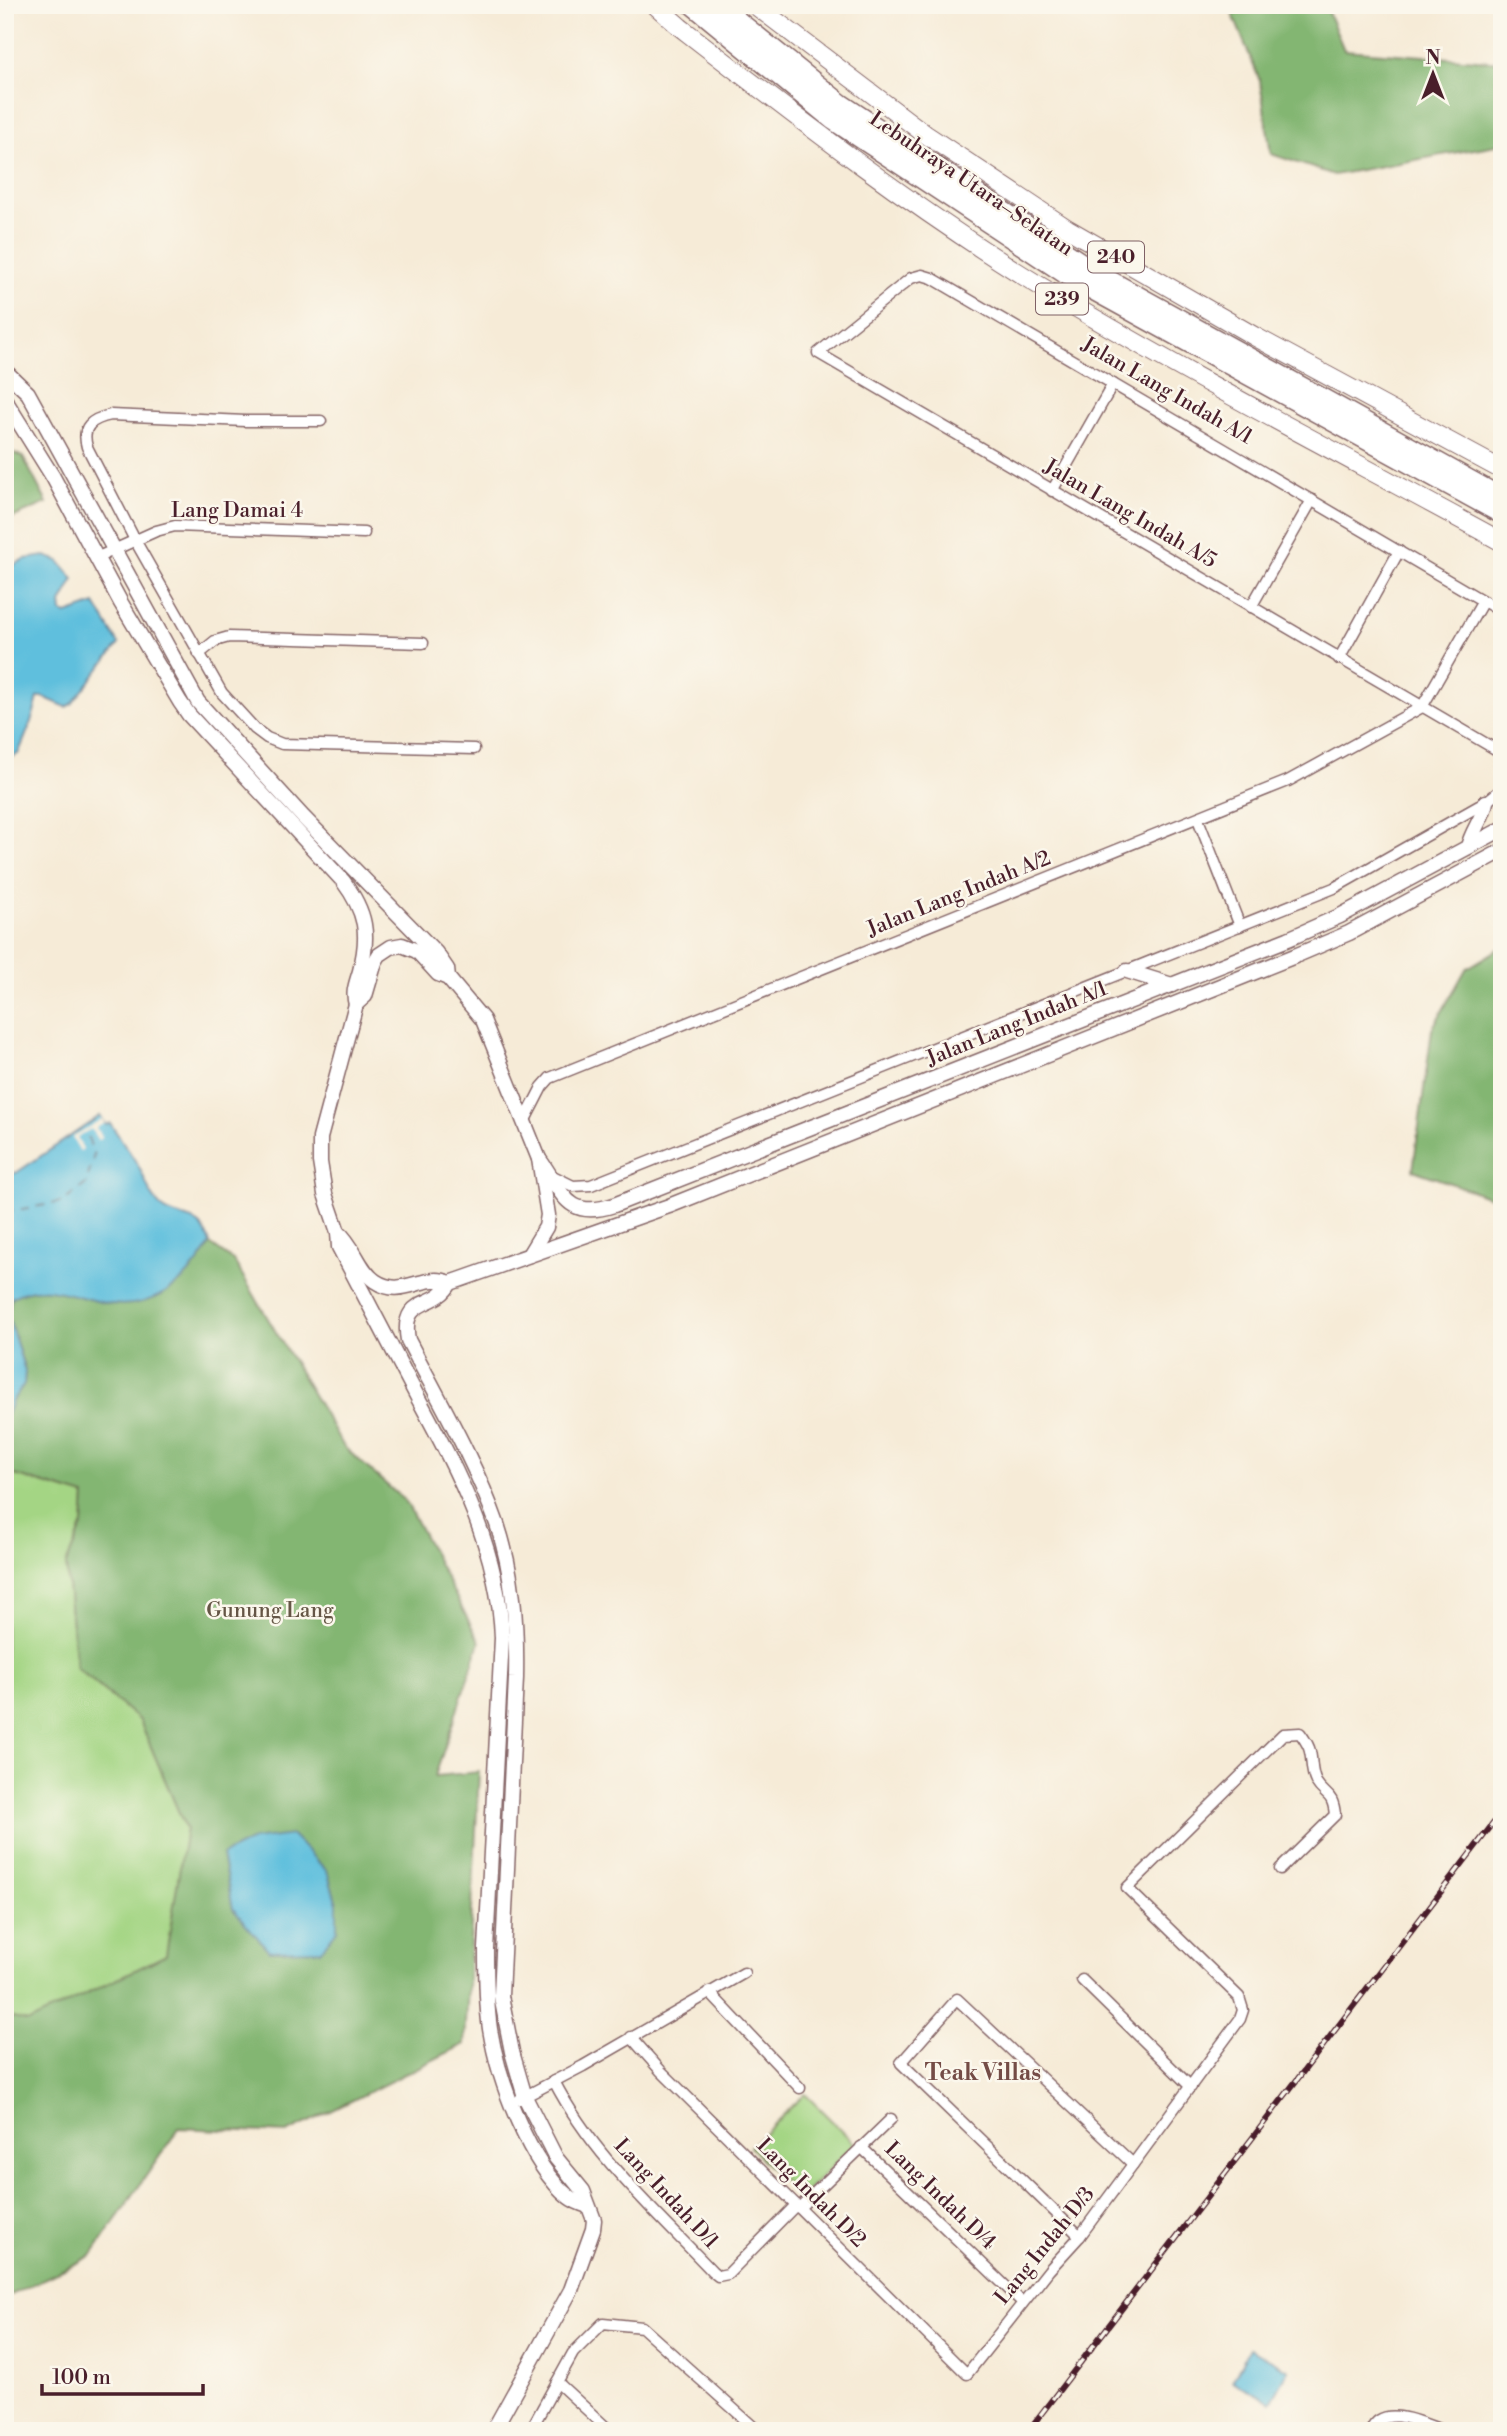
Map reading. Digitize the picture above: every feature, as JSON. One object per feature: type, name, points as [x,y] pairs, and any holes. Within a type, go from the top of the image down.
[{"type":"highway","name":"Lebuhraya Utara–Selatan","points":[[692,5],[832,119],[1075,280],[1502,514]]},
{"type":"highway","name":"Lebuhraya Utara–Selatan","points":[[719,5],[841,104],[1098,274],[1502,498]]},
{"type":"main road","name":"239","points":[[655,5],[855,162],[1037,284],[1165,360],[1502,542]]},
{"type":"main road","name":"240","points":[[755,5],[925,134],[1068,229],[1254,336],[1502,470]]},
{"type":"street","name":"Jalan Lang Indah A/1","points":[[818,353],[911,278],[922,275],[932,278],[1502,612]]},
{"type":"street","name":"Jalan Lang Indah A/5","points":[[818,353],[1422,707],[1500,756]]},
{"type":"street","points":[[5,371],[28,393],[198,702],[296,809],[436,953],[447,969],[448,978]]},
{"type":"street","points":[[1052,491],[1113,384]]},
{"type":"street","points":[[5,401],[53,477],[121,603],[189,715],[343,881],[359,904],[364,919],[365,942],[354,995],[356,1004],[320,1138],[320,1162],[325,1194],[338,1232],[339,1247],[468,1494],[485,1539],[502,1638],[486,1949],[486,1996],[495,2056],[511,2103],[545,2170],[569,2198],[588,2206]]},
{"type":"street","points":[[321,421],[245,421],[111,415],[95,419],[86,427],[84,437],[136,542],[228,702],[267,738],[282,744],[474,749]]},
{"type":"street","points":[[1251,607],[1312,500]]},
{"type":"street","name":"Lang Damai 4","points":[[96,558],[156,531],[175,527],[364,533]]},
{"type":"street","points":[[1339,659],[1399,551]]},
{"type":"street","points":[[1422,707],[1483,601]]},
{"type":"street","points":[[199,654],[215,641],[229,636],[423,643]]},
{"type":"street","name":"Jalan Lang Indah A/2","points":[[524,1122],[542,1087],[550,1078],[1288,781],[1422,707]]},
{"type":"street","name":"Jalan Lang Indah A/1","points":[[551,1175],[573,1186],[591,1185],[1334,888],[1486,802],[1502,789]]},
{"type":"street","points":[[1468,847],[1470,837],[1484,815],[1486,802]]},
{"type":"street","points":[[1198,819],[1240,926]]},
{"type":"street","name":"Jalan Lang Indah A/1","points":[[539,1159],[566,1199],[583,1210],[598,1210],[729,1161],[1340,916],[1502,829]]},
{"type":"street","points":[[493,2431],[571,2290],[594,2220],[583,2191],[556,2158],[525,2097],[512,2052],[501,1996],[516,1678],[517,1627],[513,1595],[497,1526],[485,1494],[408,1340],[406,1324],[412,1310],[443,1293],[450,1283],[669,1206],[1295,957],[1349,933],[1502,851]]},
{"type":"street","points":[[356,1004],[365,996],[379,955],[397,945],[413,948],[438,974],[448,978],[483,1020],[539,1159],[548,1215],[545,1227],[529,1255]]},
{"type":"street","points":[[1126,971],[1172,985]]},
{"type":"street","points":[[338,1232],[347,1240],[366,1273],[379,1283],[397,1288],[431,1280],[450,1283]]},
{"type":"street","name":"Lang Indah D/3","points":[[967,2374],[1022,2302],[1080,2236],[1191,2087],[1240,2019],[1243,2010],[1239,1997],[1127,1888],[1283,1734],[1300,1733],[1309,1747],[1318,1785],[1334,1802],[1335,1815],[1280,1869]]},
{"type":"street","points":[[511,2103],[744,1973]]},
{"type":"street","points":[[1082,1980],[1191,2087]]},
{"type":"street","points":[[709,1992],[800,2088]]},
{"type":"street","points":[[1080,2236],[901,2063],[957,1999],[1133,2164]]},
{"type":"street","name":"Lang Indah D/2","points":[[631,2037],[661,2071],[967,2374]]},
{"type":"street","name":"Lang Indah D/1","points":[[554,2081],[570,2112],[593,2144],[718,2276],[728,2274],[798,2206]]},
{"type":"street","points":[[798,2206],[891,2119]]},
{"type":"street","name":"Lang Indah D/4","points":[[861,2147],[1022,2302]]},
{"type":"street","points":[[530,2431],[573,2353],[603,2323],[642,2327],[758,2431]]},
{"type":"street","points":[[557,2382],[610,2431]]},
{"type":"street","points":[[1371,2431],[1380,2418],[1399,2416],[1444,2431]]},
{"type":"green space","points":[[1229,5],[1325,5],[1344,50],[1502,62],[1502,144],[1334,175],[1271,154],[1260,81]]},
{"type":"green space","points":[[5,449],[23,457],[47,503],[5,521]]},
{"type":"green space","points":[[1502,947],[1502,1201],[1413,1170],[1432,1029],[1466,969]]},
{"type":"green space","name":"Gunung Lang","points":[[210,1244],[234,1261],[344,1447],[406,1502],[480,1642],[435,1776],[479,1772],[465,2044],[287,2133],[179,2128],[91,2256],[5,2298],[5,2016],[29,2022],[166,1955],[186,1829],[140,1721],[76,1667],[66,1564],[83,1525],[85,1496],[5,1472],[5,1420],[12,1401],[24,1384],[25,1370],[8,1316],[11,1298],[22,1293],[46,1289],[105,1303],[207,1250]]},
{"type":"green space","points":[[5,1472],[85,1496],[83,1525],[66,1564],[76,1667],[140,1721],[186,1829],[167,1955],[29,2023],[5,2016]]},
{"type":"green space","points":[[805,2094],[855,2144],[800,2198],[750,2147]]},
{"type":"water","points":[[45,556],[59,561],[74,579],[61,603],[62,612],[67,614],[95,604],[119,644],[72,704],[66,707],[38,697],[18,754],[5,760],[5,569],[25,559]]},
{"type":"water","points":[[100,1116],[106,1125],[110,1123],[129,1151],[157,1203],[174,1215],[195,1221],[206,1233],[210,1244],[180,1282],[153,1299],[122,1305],[46,1290],[34,1290],[11,1298],[8,1316],[25,1371],[24,1384],[12,1401],[5,1420],[5,1172],[16,1173]]},
{"type":"water","points":[[292,1835],[327,1871],[337,1904],[337,1930],[321,1950],[269,1951],[233,1909],[222,1855],[252,1840]]},
{"type":"water","points":[[1250,2348],[1289,2370],[1271,2402],[1232,2381]]},
{"type":"pier","points":[[102,1119],[105,1123],[96,1128],[102,1138],[98,1140],[91,1129],[77,1137],[83,1149],[80,1151],[72,1137]]},
{"type":"ferry route","points":[[5,1212],[63,1202],[86,1184],[94,1155],[86,1132]]},
{"type":"railway","points":[[1028,2431],[1502,1812]]},
{"type":"district","name":"Teak Villas","points":[[983,2073]]}]
